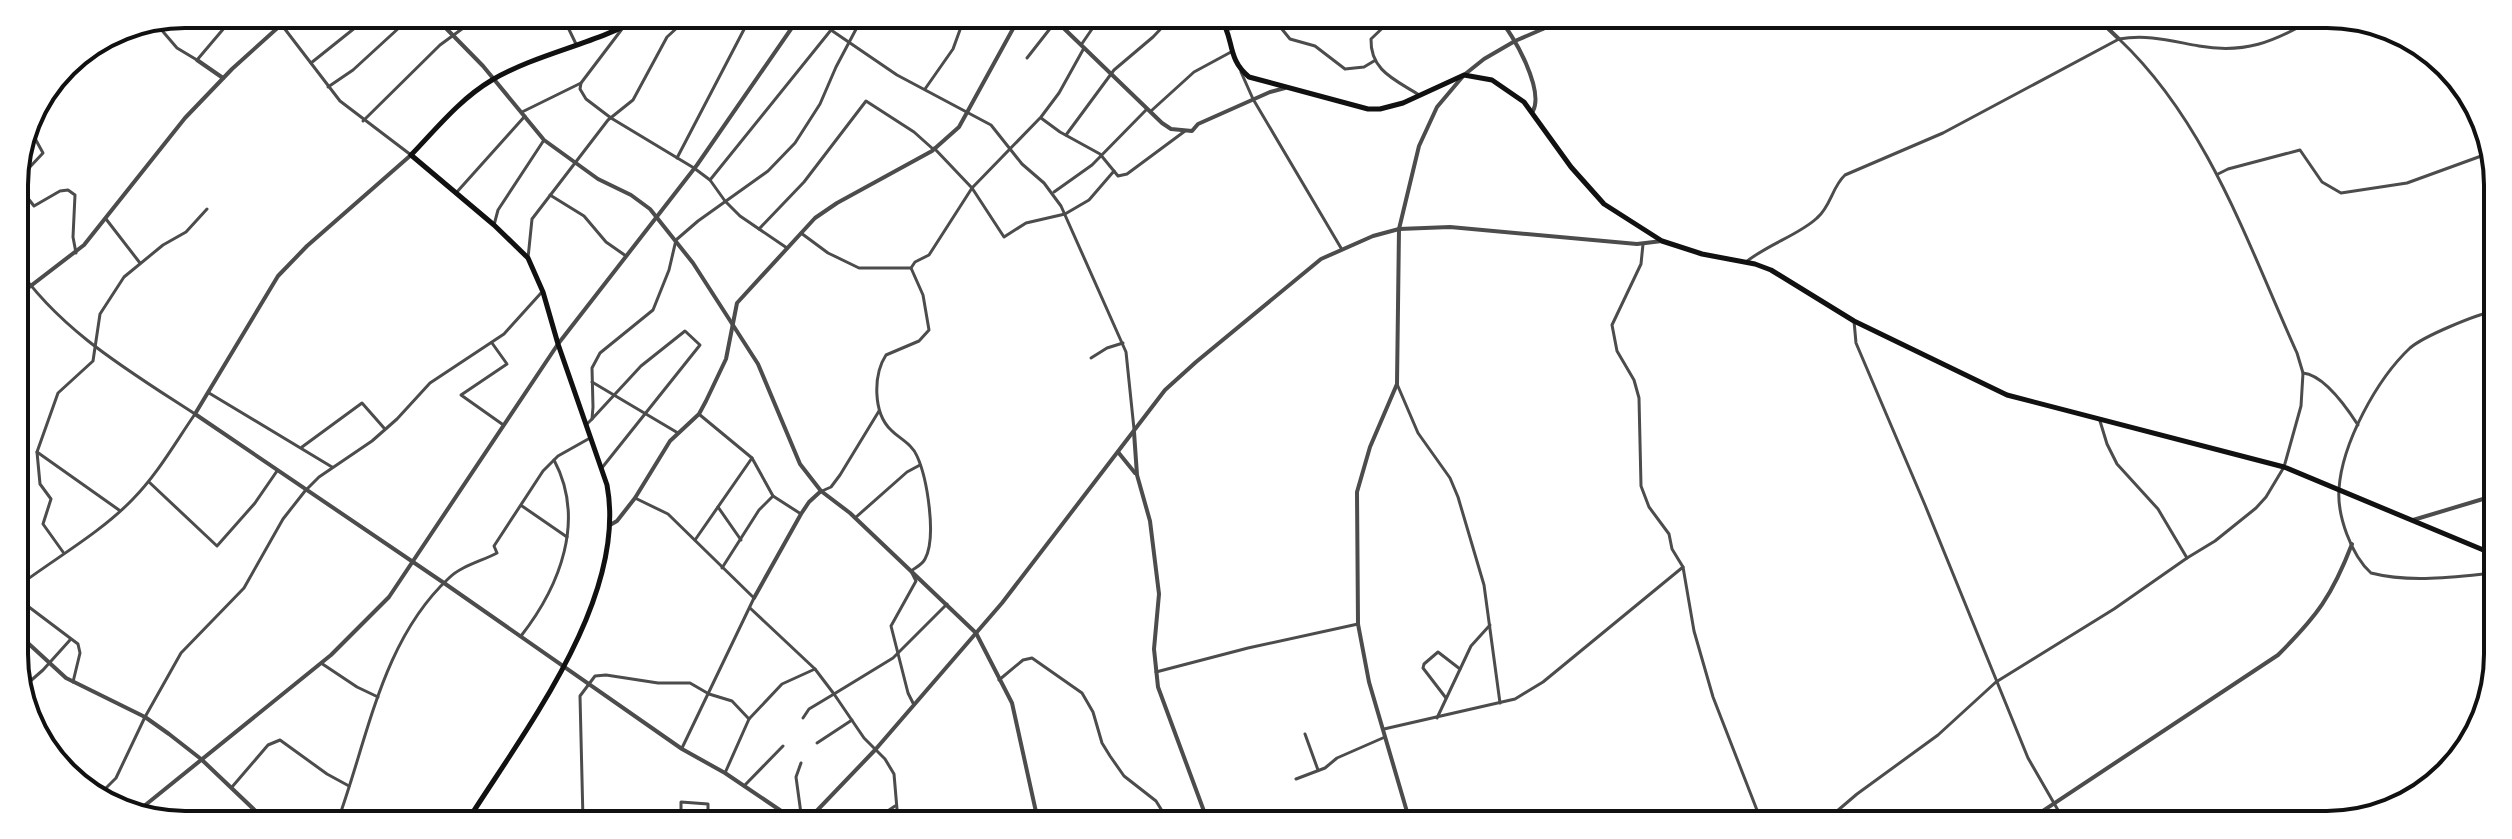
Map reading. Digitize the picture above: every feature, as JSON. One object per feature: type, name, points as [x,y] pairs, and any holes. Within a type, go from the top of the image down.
[{"type":"main road","points":[[474,811],[564,668],[590,609],[607,548],[610,504],[543,292],[528,258],[411,155],[455,108],[494,79],[576,44],[622,29]]},
{"type":"main road","points":[[1229,29],[1231,52],[1249,77],[1375,110],[1403,103],[1464,75],[1482,77],[1504,86],[1533,111],[1592,192],[1616,213],[1662,241],[1686,250],[1746,262],[1788,279],[1854,321],[2007,395],[2284,467],[2484,550]]},
{"type":"street","points":[[197,60],[224,28]]},
{"type":"street","points":[[28,290],[76,253],[185,118],[277,28]]},
{"type":"street","points":[[28,579],[120,511],[149,482],[209,393],[278,276],[307,246],[411,155],[363,121],[328,87],[284,28]]},
{"type":"street","points":[[311,63],[355,28]]},
{"type":"street","points":[[328,87],[353,70],[399,28]]},
{"type":"street","points":[[446,28],[494,79],[544,140],[598,179],[636,198],[657,217],[676,240],[765,377],[800,464],[821,491],[855,518],[976,633],[1012,703],[1036,811]]},
{"type":"street","points":[[363,121],[431,53],[463,28]]},
{"type":"street","points":[[568,28],[576,44]]},
{"type":"street","points":[[528,258],[532,219],[611,118],[633,100],[667,37],[677,28]]},
{"type":"street","points":[[677,158],[745,28]]},
{"type":"street","points":[[144,806],[321,663],[361,628],[389,597],[558,344],[694,168],[792,28]]},
{"type":"street","points":[[829,28],[897,75],[991,125],[1022,164],[1052,193],[1065,214],[1123,343],[1130,367],[1137,475],[1150,521],[1159,594],[1154,649],[1158,687],[1204,811]]},
{"type":"street","points":[[592,419],[592,368],[600,353],[640,322],[657,303],[676,240],[768,171],[795,143],[820,104],[857,28]]},
{"type":"street","points":[[925,89],[953,49],[961,28]]},
{"type":"street","points":[[610,525],[617,521],[635,498],[670,441],[699,414],[726,359],[737,303],[801,233],[837,203],[934,149],[959,127],[1013,28]]},
{"type":"street","points":[[1027,58],[1051,28]]},
{"type":"street","points":[[1064,28],[1148,111],[1171,129],[1192,131],[1198,124],[1285,88]]},
{"type":"street","points":[[911,268],[915,262],[929,255],[972,188],[1041,118],[1059,93],[1094,28]]},
{"type":"street","points":[[1066,135],[1111,73],[1162,28]]},
{"type":"street","points":[[1229,29],[1236,28]]},
{"type":"street","points":[[1281,28],[1290,39],[1315,46],[1345,69],[1364,67],[1374,61]]},
{"type":"street","points":[[1382,28],[1371,39],[1374,61],[1383,72],[1419,95]]},
{"type":"street","points":[[1505,28],[1515,41],[1535,90],[1533,111]]},
{"type":"street","points":[[1407,811],[1367,673],[1358,624],[1357,492],[1367,456],[1397,384],[1399,229],[1419,146],[1437,107],[1464,75],[1484,59],[1515,41],[1548,28]]},
{"type":"street","points":[[1837,811],[1938,735],[1996,682],[2114,609],[2215,541],[2256,508],[2284,467],[2300,411],[2303,373],[2297,353],[2218,174],[2168,96],[2137,56],[2107,28]]},
{"type":"street","points":[[1746,262],[1763,248],[1819,216],[1845,175],[1943,133],[2119,39],[2145,36],[2216,48],[2241,48],[2273,41],[2297,28]]},
{"type":"street","points":[[456,193],[523,114],[581,83],[622,29]]},
{"type":"street","points":[[161,30],[177,48],[223,78]]},
{"type":"street","points":[[710,180],[831,30]]},
{"type":"street","points":[[1052,193],[1080,175],[1194,72],[1231,52]]},
{"type":"street","points":[[1240,68],[1253,99],[1341,248]]},
{"type":"street","points":[[581,83],[580,89],[586,99],[611,118],[694,168],[710,180],[725,201],[787,248]]},
{"type":"street","points":[[759,229],[804,182],[866,101],[934,149],[972,188],[1004,237],[1026,223],[1065,214],[1089,200],[1114,171]]},
{"type":"street","points":[[1041,118],[1100,154],[1118,176],[1127,174],[1186,131]]},
{"type":"street","points":[[28,169],[43,153],[35,138]]},
{"type":"street","points":[[494,225],[498,210],[544,140]]},
{"type":"street","points":[[2218,174],[2300,150],[2322,182],[2341,193],[2407,183],[2481,156]]},
{"type":"street","points":[[28,199],[34,206],[60,191],[68,190],[75,195],[73,237],[76,253]]},
{"type":"street","points":[[550,195],[590,221],[606,242],[626,256]]},
{"type":"street","points":[[63,552],[43,524],[51,499],[40,484],[37,452],[58,393],[89,366],[96,347],[100,314],[124,277],[163,245],[186,232],[207,209]]},
{"type":"street","points":[[106,218],[140,263]]},
{"type":"street","points":[[811,811],[875,750],[976,633],[1165,390],[1310,267],[1341,248],[1399,229],[1450,227],[1643,244],[1662,241]]},
{"type":"street","points":[[801,233],[828,253],[865,270],[911,268]]},
{"type":"street","points":[[1643,244],[1641,264],[1612,325],[1617,351],[1634,380],[1639,398],[1640,475],[1645,500],[1669,534],[1672,549],[1683,567],[1694,631],[1713,697],[1757,811]]},
{"type":"street","points":[[911,268],[923,295],[929,330],[919,341],[891,352],[881,362],[878,372],[879,411],[890,429],[914,449],[929,511],[926,558],[911,571]]},
{"type":"street","points":[[28,284],[68,326],[96,347],[682,749],[785,811]]},
{"type":"street","points":[[105,789],[116,778],[145,717],[181,653],[244,588],[283,519],[305,491],[332,467],[372,441],[430,383],[492,343],[519,320],[543,292]]},
{"type":"street","points":[[2484,313],[2412,346],[2384,377],[2349,445],[2338,489],[2343,521],[2367,570],[2375,574],[2425,578],[2484,574]]},
{"type":"street","points":[[1854,321],[1856,343],[1996,682],[2028,758],[2059,811]]},
{"type":"street","points":[[586,425],[641,366],[685,331],[700,345],[601,469]]},
{"type":"street","points":[[492,343],[507,364],[461,395],[504,426]]},
{"type":"street","points":[[1091,358],[1123,343]]},
{"type":"street","points":[[2303,373],[2317,377],[2343,403],[2358,425]]},
{"type":"street","points":[[592,382],[678,433]]},
{"type":"street","points":[[1397,384],[1418,433],[1450,478],[1458,497],[1484,585],[1500,703]]},
{"type":"street","points":[[209,393],[332,467]]},
{"type":"street","points":[[302,447],[362,403],[385,429]]},
{"type":"street","points":[[682,749],[754,598],[801,514],[821,491],[831,487],[879,411]]},
{"type":"street","points":[[699,414],[752,458],[773,496],[801,514]]},
{"type":"street","points":[[2100,420],[2117,464],[2158,509],[2187,558]]},
{"type":"street","points":[[341,811],[388,668],[433,592],[454,573],[497,553],[494,546],[543,471],[554,460],[590,438]]},
{"type":"street","points":[[37,452],[120,511]]},
{"type":"street","points":[[1117,452],[1137,475]]},
{"type":"street","points":[[695,541],[752,458]]},
{"type":"street","points":[[521,636],[552,589],[567,537],[568,497],[563,476],[554,460]]},
{"type":"street","points":[[855,518],[907,472],[920,465]]},
{"type":"street","points":[[149,482],[217,546],[255,503],[277,471]]},
{"type":"street","points":[[722,568],[759,510],[773,496]]},
{"type":"street","points":[[635,498],[668,514],[754,598]]},
{"type":"street","points":[[2413,520],[2484,499]]},
{"type":"street","points":[[522,506],[567,537]]},
{"type":"street","points":[[718,507],[741,540]]},
{"type":"street","points":[[2042,811],[2278,655],[2307,626],[2337,584],[2352,544]]},
{"type":"street","points":[[1382,730],[1515,699],[1543,682],[1683,567]]},
{"type":"street","points":[[911,571],[916,581],[891,626],[913,703]]},
{"type":"street","points":[[803,718],[809,709],[867,676],[897,654],[947,604]]},
{"type":"street","points":[[28,606],[78,644],[80,653],[73,682]]},
{"type":"street","points":[[750,608],[815,669],[885,759],[894,774],[896,811]]},
{"type":"street","points":[[1156,672],[1358,624]]},
{"type":"street","points":[[1437,718],[1474,641],[1490,625]]},
{"type":"street","points":[[30,681],[71,639]]},
{"type":"street","points":[[28,644],[73,682],[145,717],[201,759],[256,811]]},
{"type":"street","points":[[1446,698],[1425,671],[1424,664],[1438,652],[1460,669]]},
{"type":"street","points":[[999,680],[1023,660],[1032,658],[1082,693],[1110,756],[1124,776],[1156,801],[1162,811]]},
{"type":"street","points":[[321,663],[378,697]]},
{"type":"street","points":[[725,773],[749,719],[782,684],[815,669]]},
{"type":"street","points":[[583,811],[580,696],[595,676],[690,683],[709,694],[732,701],[749,719]]},
{"type":"street","points":[[817,743],[852,720]]},
{"type":"street","points":[[1305,734],[1318,770]]},
{"type":"street","points":[[1296,779],[1385,737]]},
{"type":"street","points":[[232,787],[268,745],[276,740],[350,786]]},
{"type":"street","points":[[744,786],[783,746]]},
{"type":"street","points":[[800,811],[796,777],[801,763]]},
{"type":"street","points":[[681,811],[681,802],[708,804],[708,811]]},
{"type":"street","points":[[888,811],[895,806]]}]
